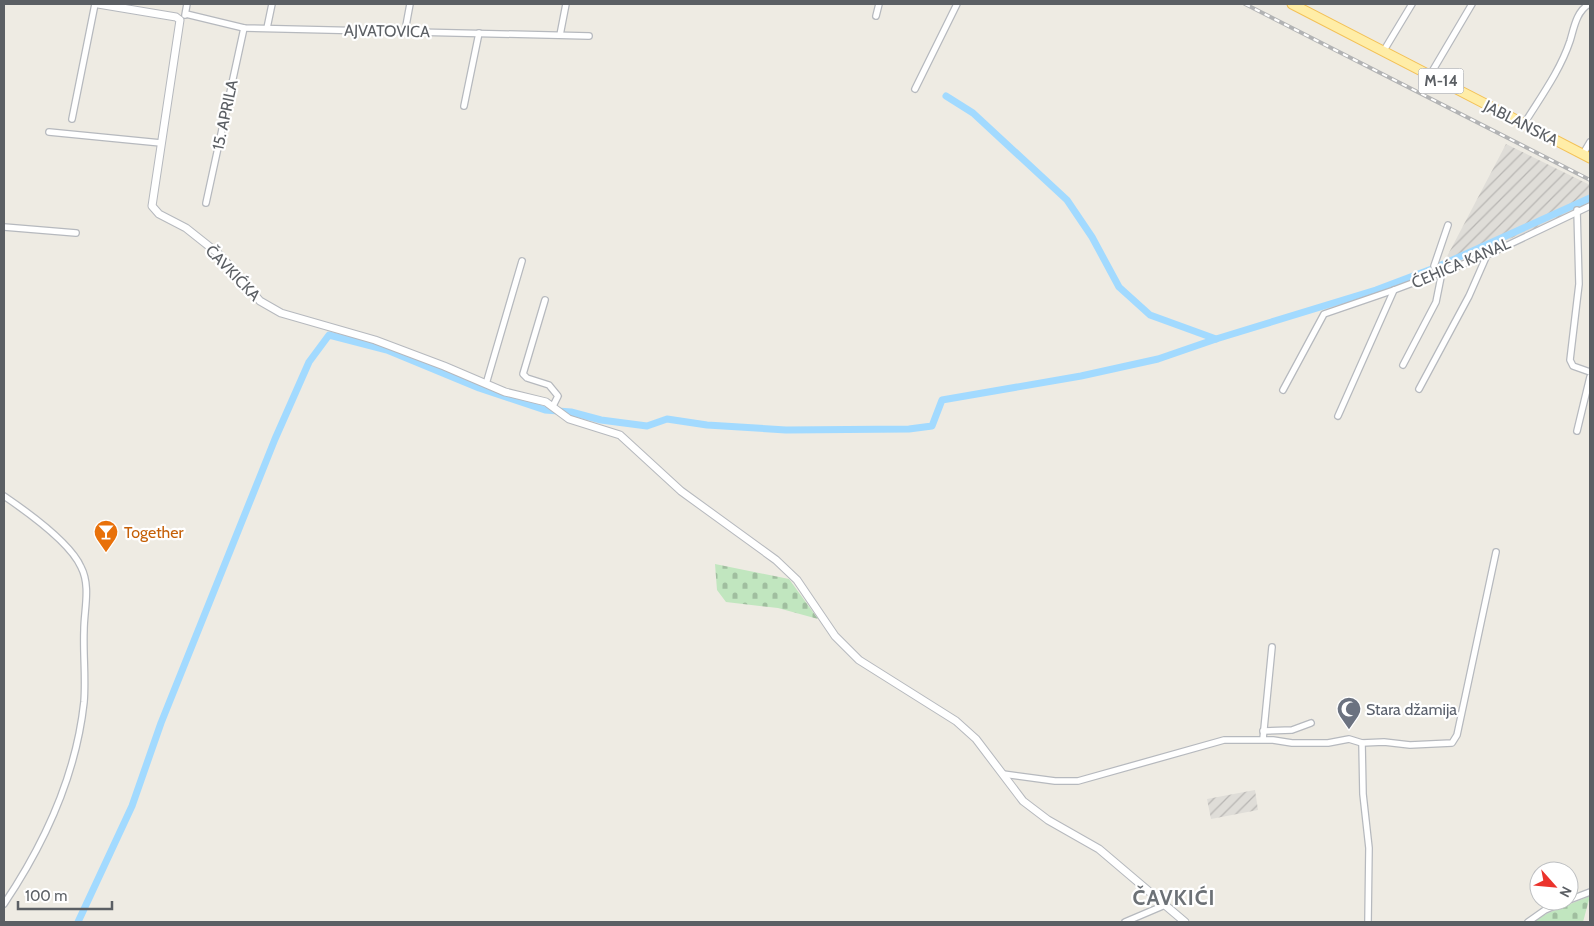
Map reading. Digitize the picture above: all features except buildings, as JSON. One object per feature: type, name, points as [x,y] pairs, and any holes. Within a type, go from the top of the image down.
[{"type":"main road","name":"JABLANSKA","points":[[1296,4],[1383,52],[1587,156]]},
{"type":"street","points":[[72,119],[96,4],[119,6],[176,17],[180,20],[186,14],[187,4]]},
{"type":"street","points":[[267,28],[272,4]]},
{"type":"street","points":[[405,31],[410,4]]},
{"type":"street","points":[[560,35],[566,4]]},
{"type":"street","points":[[876,16],[879,4]]},
{"type":"street","points":[[915,89],[957,4]]},
{"type":"street","points":[[1383,52],[1412,4]]},
{"type":"street","points":[[1430,75],[1472,4]]},
{"type":"street","points":[[1524,124],[1563,60],[1582,8],[1588,4]]},
{"type":"street","points":[[1582,8],[1590,12]]},
{"type":"street","name":"AJVATOVICA","points":[[186,14],[244,28],[589,36]]},
{"type":"street","name":"ČAVKIĆKA","points":[[180,20],[152,206],[159,214],[186,228],[220,255],[246,282],[260,301],[281,314],[375,340],[505,392],[546,402],[554,407]]},
{"type":"street","name":"15. APRILA","points":[[206,203],[244,28]]},
{"type":"street","points":[[464,106],[479,33]]},
{"type":"street","points":[[49,132],[161,143]]},
{"type":"street","points":[[1587,156],[1590,142]]},
{"type":"street","name":"ĆEHIĆA KANAL","points":[[1283,390],[1319,320],[1327,312],[1394,290],[1437,271],[1487,255],[1577,210],[1590,206]]},
{"type":"street","points":[[1577,210],[1579,284],[1570,360],[1573,366],[1590,372]]},
{"type":"street","points":[[1403,365],[1436,302],[1437,271],[1448,225]]},
{"type":"street","points":[[4,227],[76,233]]},
{"type":"street","points":[[1419,389],[1469,296],[1487,255]]},
{"type":"street","points":[[486,384],[522,261]]},
{"type":"street","points":[[1338,416],[1394,290]]},
{"type":"street","points":[[545,300],[523,374],[526,378],[553,387],[558,396],[554,407],[563,415],[620,435],[681,492],[776,560],[797,580],[835,636],[859,660],[872,670],[937,707],[956,721],[976,739],[1023,801],[1034,811],[1099,849],[1185,922]]},
{"type":"street","points":[[1577,431],[1590,377]]},
{"type":"street","points":[[4,496],[42,524],[78,561],[84,572],[86,597],[84,701],[73,755],[56,811],[46,834],[25,872],[4,904]]},
{"type":"street","points":[[1003,774],[1055,781],[1078,781],[1199,745],[1224,740],[1328,743],[1349,739],[1362,743],[1449,744],[1455,739],[1496,552]]},
{"type":"street","points":[[1263,740],[1272,647]]},
{"type":"street","points":[[1263,731],[1292,730],[1311,723]]},
{"type":"street","points":[[1362,743],[1369,848],[1368,922]]},
{"type":"street","points":[[1125,922],[1165,906]]},
{"type":"street","points":[[1528,922],[1544,911]]},
{"type":"shaded area","points":[[1506,144],[1590,185],[1590,205],[1441,268]]},
{"type":"shaded area","points":[[1255,790],[1258,810],[1211,819],[1207,799]]},
{"type":"green space","points":[[715,564],[789,579],[818,619],[778,608],[726,602],[717,590]]},
{"type":"green space","points":[[1590,896],[1583,922],[1532,922],[1553,911],[1579,911],[1579,900]]},
{"type":"waterway","points":[[946,96],[973,113],[1067,200],[1092,237],[1119,287],[1150,315],[1216,339]]},
{"type":"waterway","points":[[78,922],[132,806],[161,723],[275,439],[309,362],[329,335],[387,350],[479,388],[545,410],[571,412],[601,420],[647,426],[667,419],[707,425],[786,430],[909,429],[932,426],[942,400],[1081,376],[1158,359],[1216,339],[1376,290],[1437,267],[1590,198]]},
{"type":"railway","points":[[1245,4],[1590,180]]},
{"type":"place","name":"Together","points":[[106,553]]},
{"type":"place","name":"Stara džamija","points":[[1349,730]]},
{"type":"district","name":"ČAVKIĆI","points":[[1174,897]]}]
